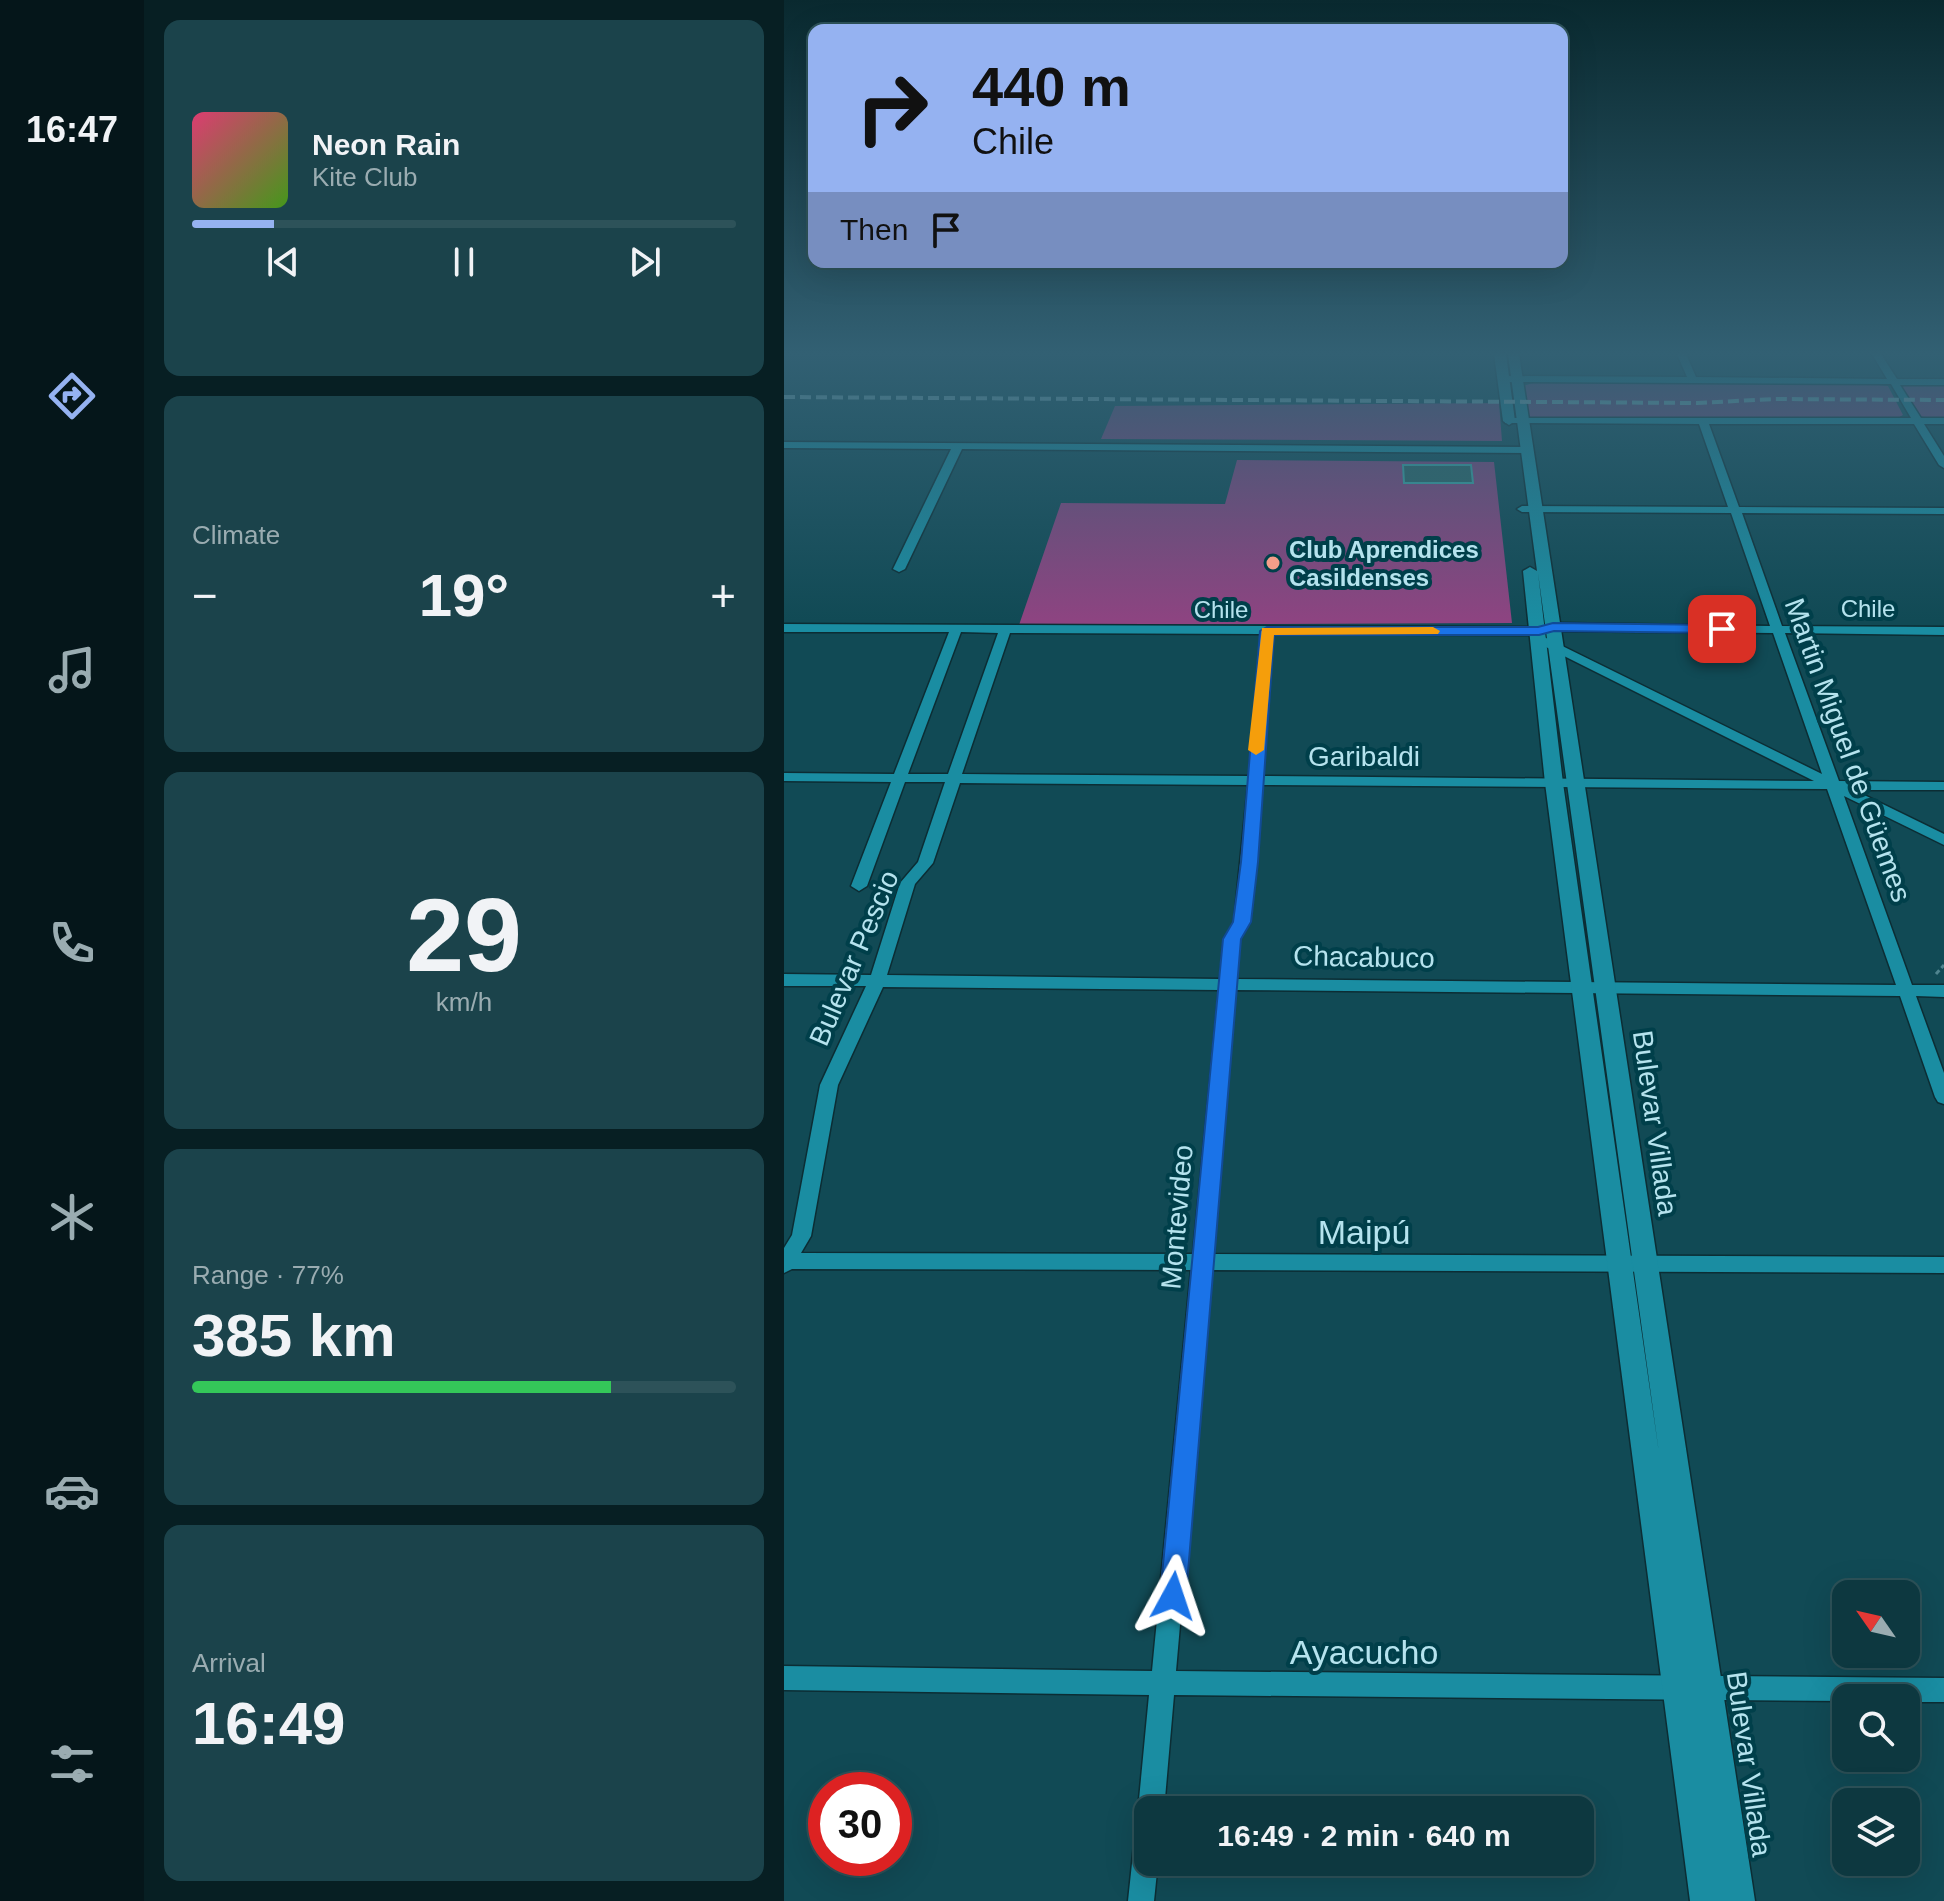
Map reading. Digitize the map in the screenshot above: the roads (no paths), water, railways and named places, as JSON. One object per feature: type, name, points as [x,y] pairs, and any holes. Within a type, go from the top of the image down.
[{"type":"main road","name":"Bulevar Villada","points":[[1519,443],[1595,986],[1645,1263],[1738,1901]]},
{"type":"main road","name":"Bulevar Villada","points":[[1595,986],[1621,1263],[1707,1901]]},
{"type":"street","points":[[815,443],[958,446],[1520,447]]},
{"type":"street","points":[[889,443],[1520,447]]},
{"type":"street","name":"Martin Miguel de Güemes","points":[[1711,443],[1944,1097]]},
{"type":"street","points":[[1931,443],[1944,465]]},
{"type":"street","points":[[899,569],[958,446]]},
{"type":"street","points":[[1528,509],[1944,511]]},
{"type":"street","name":"Chile","points":[[784,628],[1547,636],[1778,629],[1944,631]]},
{"type":"street","name":"Bulevar Pescio","points":[[859,886],[956,629]]},
{"type":"street","name":"Bulevar Pescio","points":[[785,1262],[801,1236],[829,1085],[877,981],[908,883],[925,863],[1005,629]]},
{"type":"street","name":"Montevideo","points":[[1152,1796],[1205,1264],[1232,939],[1242,922],[1249,862],[1267,631]]},
{"type":"street","points":[[1547,636],[1944,840]]},
{"type":"street","name":"Garibaldi","points":[[784,777],[1944,786]]},
{"type":"street","name":"Chacabuco","points":[[784,980],[1230,981],[1944,991]]},
{"type":"street","name":"Maipú","points":[[785,1262],[1944,1265]]},
{"type":"street","name":"Ayacucho","points":[[784,1678],[1164,1686],[1707,1686],[1944,1690]]},
{"type":"street","points":[[1141,1901],[1144,1876]]},
{"type":"place","name":"Club Aprendices Casildenses","points":[[1273,563]]}]
